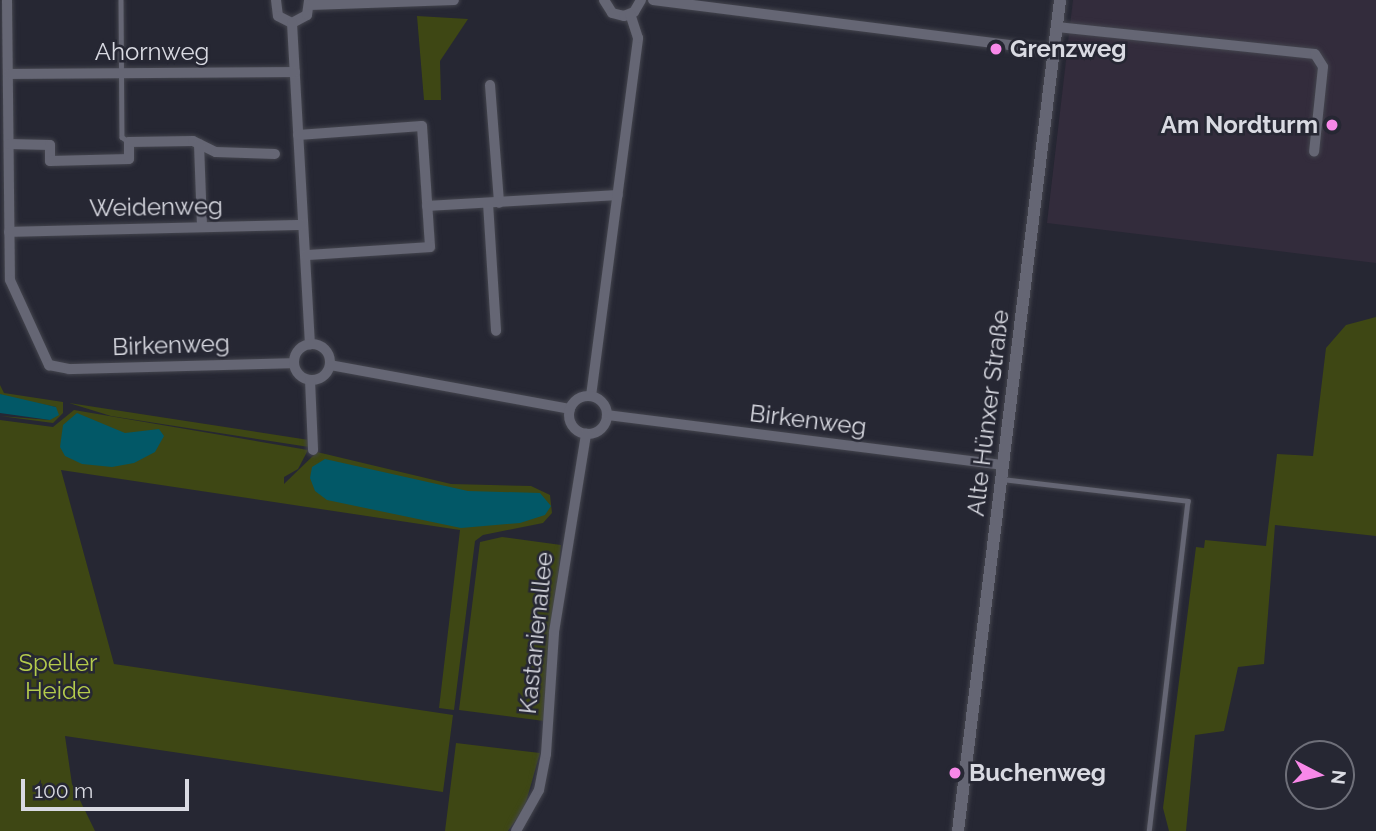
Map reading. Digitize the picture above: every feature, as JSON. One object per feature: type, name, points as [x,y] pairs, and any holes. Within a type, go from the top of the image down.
[{"type":"street","points":[[276,0],[278,16],[292,23],[303,19],[309,2],[454,0]]},
{"type":"street","points":[[604,0],[612,13],[629,15]]},
{"type":"street","points":[[629,15],[642,0]]},
{"type":"street","points":[[653,0],[1055,51]]},
{"type":"street","name":"Alte Hünxer Straße","points":[[958,831],[1060,0]]},
{"type":"street","points":[[7,3],[9,232]]},
{"type":"street","points":[[591,396],[638,38],[629,15]]},
{"type":"street","points":[[292,23],[310,344]]},
{"type":"street","points":[[1057,27],[1315,54],[1323,67],[1314,152]]},
{"type":"street","name":"Ahornweg","points":[[9,74],[295,72]]},
{"type":"street","points":[[490,85],[499,203]]},
{"type":"street","points":[[298,135],[422,127],[430,247],[305,255]]},
{"type":"street","points":[[9,144],[50,145],[50,161],[130,159],[129,142],[199,144],[216,152],[275,154]]},
{"type":"street","points":[[199,144],[202,227]]},
{"type":"street","points":[[427,206],[618,195]]},
{"type":"street","points":[[488,204],[496,331]]},
{"type":"street","name":"Weidenweg","points":[[9,232],[303,225]]},
{"type":"street","name":"Birkenweg","points":[[9,232],[10,280],[50,365],[69,369],[294,363]]},
{"type":"street","points":[[310,344],[325,349],[330,366],[325,375],[310,380],[301,376],[294,363],[297,352],[310,344]]},
{"type":"street","points":[[330,366],[570,410]]},
{"type":"street","points":[[310,380],[313,450]]},
{"type":"street","points":[[591,396],[601,401],[607,415],[603,426],[586,433],[573,425],[570,410],[581,397],[591,396]]},
{"type":"street","name":"Birkenweg","points":[[607,415],[1003,466]]},
{"type":"street","name":"Kastanienallee","points":[[516,831],[539,790],[546,754],[554,632],[586,433]]},
{"type":"lane","points":[[121,0],[122,136],[129,142]]},
{"type":"lane","points":[[1001,479],[1188,501],[1149,831]]},
{"type":"shaded area","points":[[1073,0],[1376,0],[1376,263],[1047,223]]},
{"type":"green space","points":[[417,16],[468,19],[440,61],[441,100],[424,100]]},
{"type":"green space","points":[[1376,317],[1376,536],[1275,525],[1264,664],[1238,667],[1224,731],[1195,735],[1186,831],[1169,831],[1163,808],[1196,547],[1204,548],[1205,540],[1266,546],[1277,454],[1313,456],[1326,348],[1346,325]]},
{"type":"green space","points":[[0,385],[4,393],[63,402],[63,413],[53,423],[0,416],[50,420],[56,407],[7,397],[0,394]]},
{"type":"green space","points":[[69,403],[309,440],[309,447],[111,416]]},
{"type":"green space","name":"Speller Heide","points":[[74,410],[308,450],[298,469],[284,477],[284,484],[317,452],[451,484],[531,486],[550,495],[552,513],[543,523],[483,535],[475,541],[454,710],[439,708],[460,530],[61,470],[114,664],[453,715],[443,792],[65,736],[72,784],[95,831],[0,831],[0,420],[53,427]]},
{"type":"green space","points":[[502,537],[561,545],[544,721],[459,710],[480,542]]},
{"type":"green space","points":[[456,743],[540,753],[524,809],[508,831],[445,831]]},
{"type":"water","points":[[0,394],[56,407],[59,415],[50,420],[0,413]]},
{"type":"water","points":[[77,413],[125,433],[159,429],[164,436],[155,452],[134,463],[112,467],[82,464],[65,456],[60,447],[63,425]]},
{"type":"water","points":[[325,459],[468,491],[540,493],[551,506],[545,515],[520,523],[461,528],[327,500],[315,491],[310,478],[312,467]]},
{"type":"place","name":"Grenzweg","points":[[996,49]]},
{"type":"place","name":"Am Nordturm","points":[[1332,125]]},
{"type":"place","name":"Buchenweg","points":[[955,773]]}]
